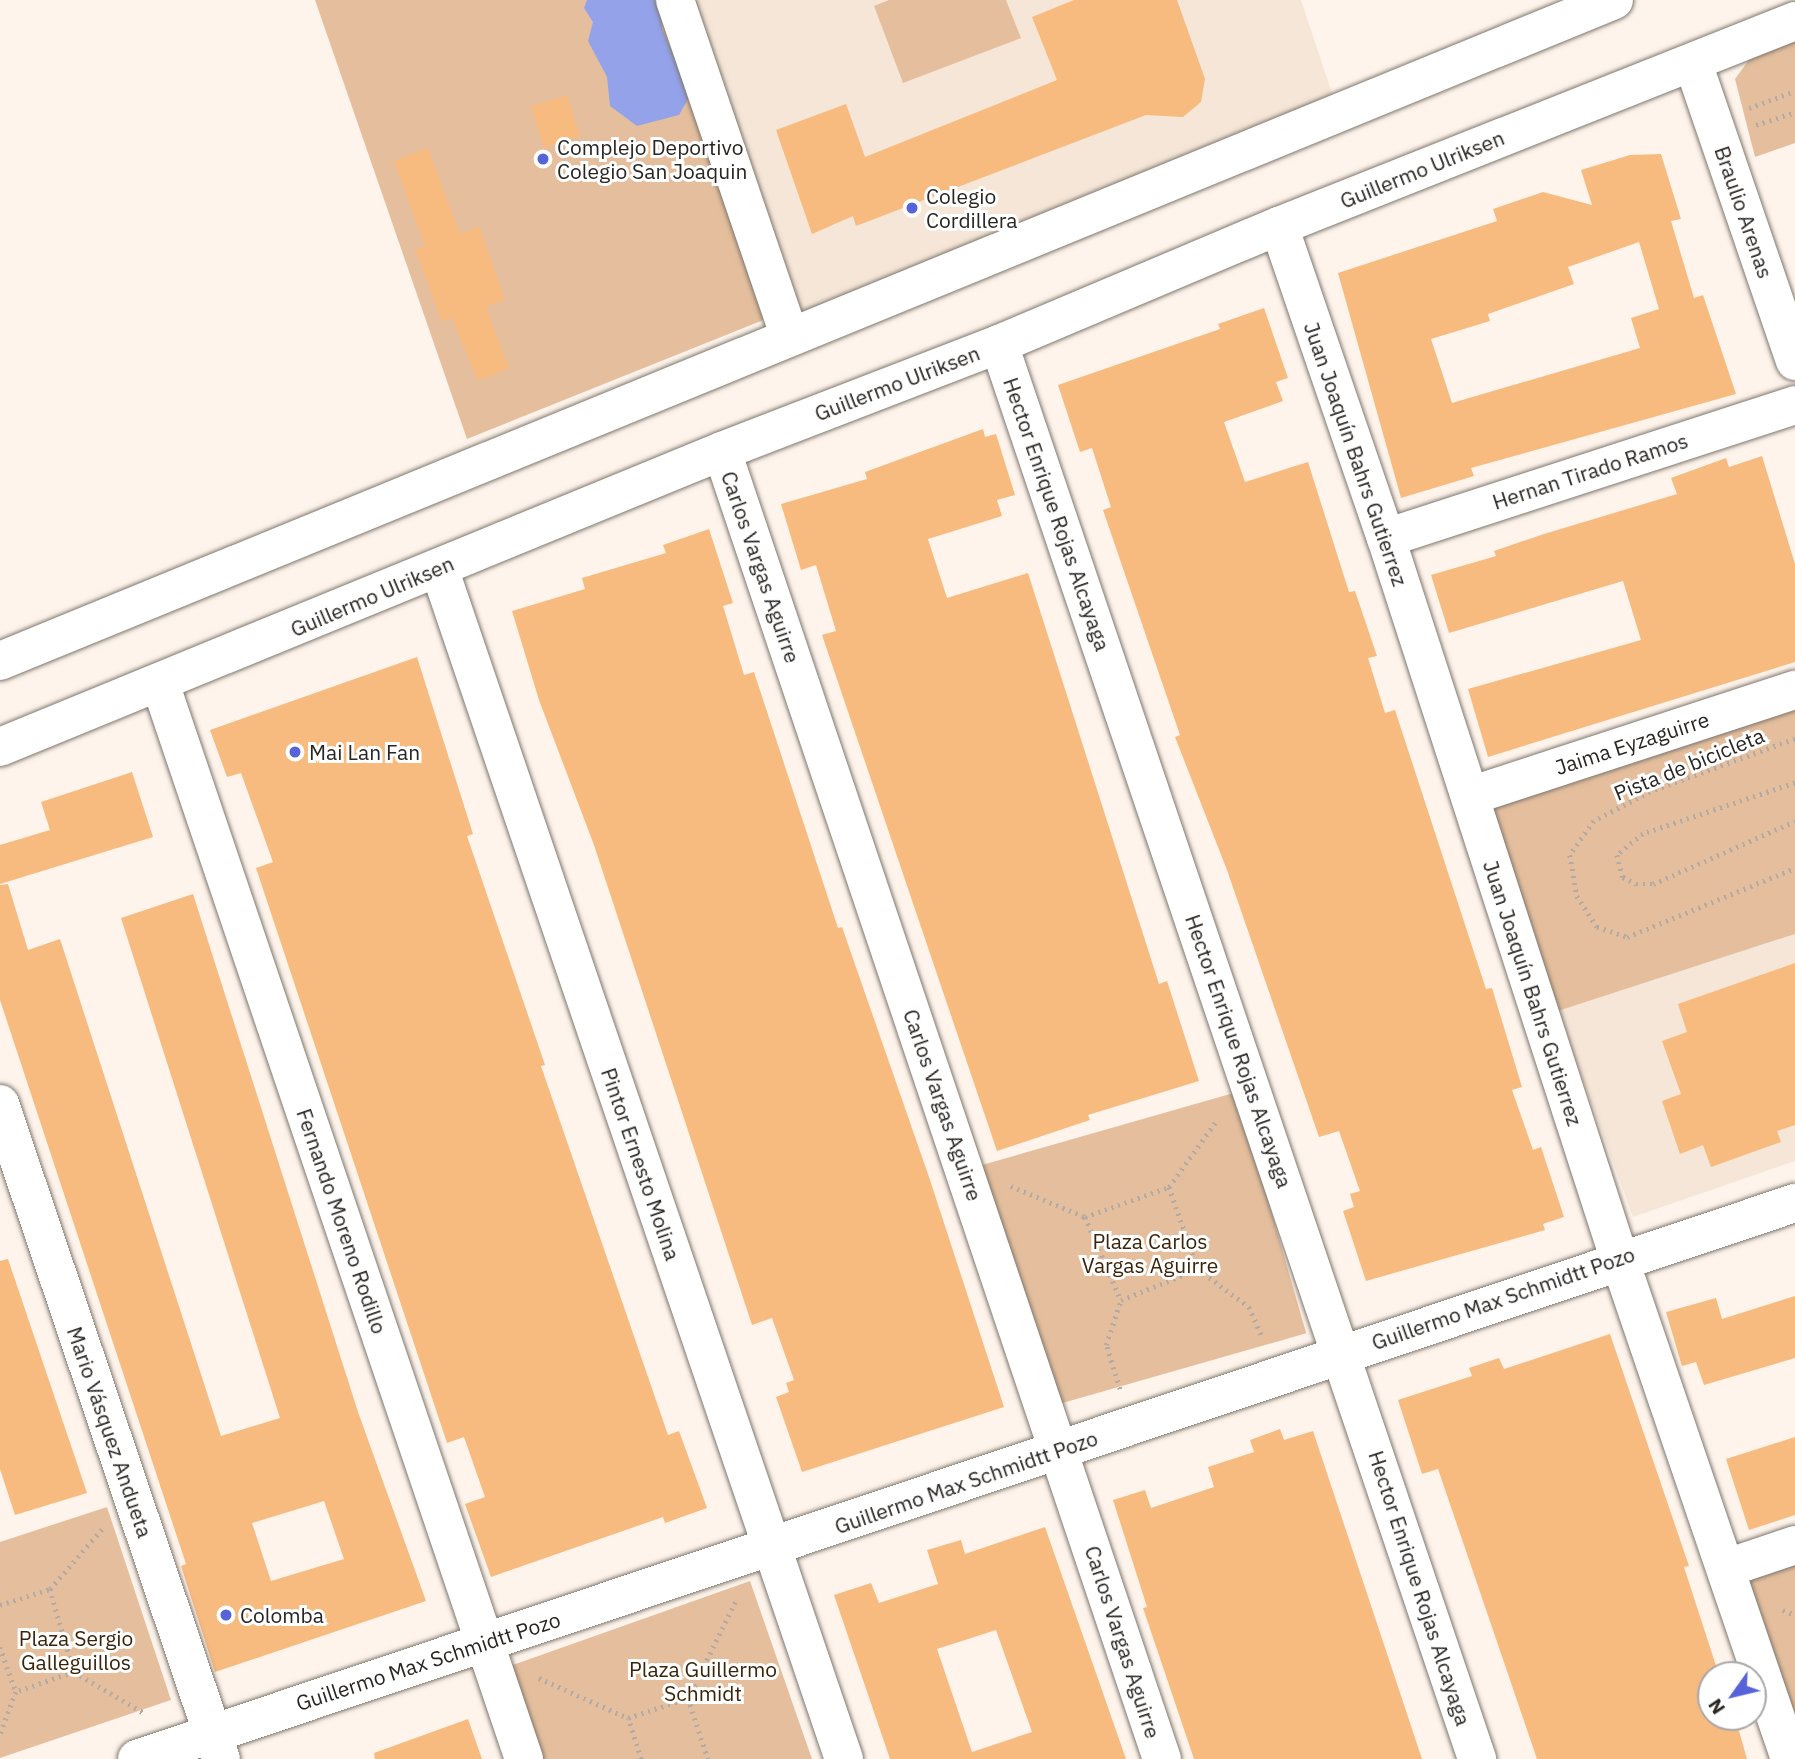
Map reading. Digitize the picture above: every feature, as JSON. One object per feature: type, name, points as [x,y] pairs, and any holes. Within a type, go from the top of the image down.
[{"type":"street","points":[[675,0],[790,337]]},
{"type":"street","points":[[0,662],[1614,0]]},
{"type":"street","name":"Guillermo Ulriksen","points":[[0,747],[722,451],[999,344],[1279,226],[1795,21]]},
{"type":"street","name":"Braulio Arenas","points":[[1693,63],[1795,361]]},
{"type":"street","name":"Juan Joaquín Bahrs Gutierrez","points":[[1279,226],[1386,538],[1619,1258],[1790,1759]]},
{"type":"street","name":"Hector Enrique Rojas Alcayaga","points":[[999,344],[1477,1759]]},
{"type":"street","name":"Hernan Tirado Ramos","points":[[1386,538],[1795,405]]},
{"type":"street","name":"Carlos Vargas Aguirre","points":[[722,451],[1162,1759]]},
{"type":"street","name":"Pintor Ernesto Molina","points":[[439,568],[844,1759]]},
{"type":"street","name":"Fernando Moreno Rodillo","points":[[160,683],[524,1759]]},
{"type":"street","name":"Jaima Eyzaguirre","points":[[1470,796],[1795,690]]},
{"type":"street","name":"Mario Vásquez Andueta","points":[[0,1104],[132,1496],[208,1744]]},
{"type":"street","name":"Guillermo Max Schmidtt Pozo","points":[[136,1759],[208,1744],[485,1642],[1060,1451],[1619,1258],[1795,1203]]},
{"type":"street","points":[[1727,1568],[1795,1545]]},
{"type":"path","points":[[1745,119],[1743,111],[1795,91]]},
{"type":"path","points":[[1747,128],[1795,112]]},
{"type":"path","name":"Pista de bicicleta","points":[[1795,739],[1650,792],[1594,821],[1570,855],[1577,896],[1597,927],[1627,937],[1795,868]]},
{"type":"path","points":[[1795,783],[1643,834],[1618,855],[1623,877],[1636,884],[1653,884],[1795,821]]},
{"type":"path","points":[[1008,1185],[1085,1217],[1170,1187],[1222,1113]]},
{"type":"path","points":[[1170,1187],[1198,1269],[1250,1307],[1268,1352]]},
{"type":"path","points":[[1085,1217],[1121,1300],[1106,1345],[1124,1402]]},
{"type":"path","points":[[1121,1300],[1198,1269]]},
{"type":"path","points":[[0,1605],[50,1589],[132,1496]]},
{"type":"path","points":[[50,1589],[74,1672],[208,1744]]},
{"type":"path","points":[[708,1759],[688,1698],[741,1591]]},
{"type":"path","points":[[0,1647],[16,1692],[0,1735]]},
{"type":"path","points":[[16,1692],[74,1672]]},
{"type":"path","points":[[534,1676],[628,1718],[688,1698]]},
{"type":"path","points":[[628,1718],[641,1759]]},
{"type":"shaded area","name":"Colegio Cordillera","points":[[687,0],[1301,0],[1334,99],[797,318]]},
{"type":"shaded area","points":[[1795,934],[1795,1161],[1633,1217],[1558,1011]]},
{"type":"green space","name":"Complejo Deportivo Colegio San Joaquin","points":[[315,0],[661,0],[771,317],[467,439]]},
{"type":"green space","points":[[889,0],[1006,0],[1021,38],[903,83],[874,6]]},
{"type":"green space","points":[[1795,41],[1795,143],[1755,157],[1735,79],[1751,57]]},
{"type":"green space","points":[[1795,706],[1795,934],[1558,1011],[1490,806]]},
{"type":"green space","name":"Plaza Carlos Vargas Aguirre","points":[[1237,1092],[1306,1333],[1050,1407],[980,1166]]},
{"type":"green space","name":"Plaza Sergio Galleguillos","points":[[107,1507],[171,1700],[0,1758],[0,1542]]},
{"type":"green space","points":[[1795,1552],[1795,1714],[1750,1583],[1761,1564]]},
{"type":"green space","name":"Plaza Guillermo Schmidt","points":[[750,1581],[812,1759],[538,1759],[510,1666]]},
{"type":"water","points":[[587,0],[654,0],[661,6],[662,29],[691,94],[679,115],[637,126],[610,106],[607,77],[588,41],[593,22],[584,8]]},
{"type":"building","points":[[1074,0],[1177,0],[1205,79],[1201,102],[1183,117],[1146,115],[856,226],[853,216],[812,234],[776,130],[846,104],[865,157],[1057,80],[1032,17]]},
{"type":"building","points":[[567,95],[580,136],[544,148],[531,107]]},
{"type":"building","points":[[428,148],[460,234],[479,226],[505,300],[486,307],[509,368],[478,381],[452,318],[442,322],[415,249],[425,246],[394,161]]},
{"type":"building","points":[[1661,154],[1681,219],[1671,221],[1694,298],[1703,295],[1736,394],[1471,468],[1474,476],[1401,498],[1338,273],[1497,221],[1493,209],[1543,192],[1592,205],[1581,170],[1630,155]],"holes":[[[1639,242],[1659,309],[1631,318],[1640,348],[1452,403],[1431,339],[1490,321],[1488,314],[1574,284],[1568,267]]]},
{"type":"building","points":[[1264,308],[1288,378],[1276,382],[1283,401],[1224,422],[1245,482],[1308,462],[1349,592],[1355,591],[1377,656],[1368,658],[1385,713],[1395,710],[1486,989],[1492,988],[1522,1087],[1512,1090],[1533,1150],[1541,1147],[1564,1217],[1543,1224],[1545,1230],[1366,1281],[1343,1211],[1354,1207],[1350,1194],[1360,1191],[1339,1131],[1319,1137],[1227,870],[1175,737],[1180,735],[1103,510],[1111,507],[1092,448],[1080,452],[1058,385],[1220,329],[1218,324]]},
{"type":"building","points":[[983,429],[985,437],[996,434],[1015,495],[997,500],[1002,516],[928,539],[947,598],[1028,573],[1159,984],[1167,981],[1199,1081],[1088,1115],[1090,1120],[997,1151],[822,635],[836,631],[816,565],[801,570],[781,504],[867,479],[865,472]]},
{"type":"building","points":[[1762,456],[1795,564],[1795,662],[1488,757],[1468,689],[1641,640],[1623,581],[1449,633],[1431,575],[1496,556],[1494,551],[1544,534],[1677,494],[1671,478],[1726,458],[1729,467]]},
{"type":"building","points":[[709,529],[733,603],[723,606],[744,675],[754,672],[838,928],[842,927],[929,1177],[1004,1407],[802,1472],[776,1397],[789,1392],[786,1383],[794,1380],[772,1318],[752,1325],[594,845],[539,700],[512,611],[585,589],[582,578],[666,553],[663,545]]},
{"type":"building","points":[[417,657],[473,834],[467,836],[545,1065],[541,1066],[668,1435],[679,1431],[707,1508],[665,1523],[663,1517],[491,1577],[465,1504],[485,1497],[464,1437],[447,1443],[256,868],[273,862],[241,773],[227,777],[210,730]]},
{"type":"building","points":[[132,772],[153,837],[0,884],[0,845],[50,830],[41,802]]},
{"type":"building","points":[[8,884],[28,950],[60,939],[221,1436],[280,1418],[121,918],[193,894],[358,1412],[426,1601],[215,1672],[181,1566],[186,1564],[0,1000],[0,885]],"holes":[[[324,1501],[344,1559],[271,1581],[252,1523]]]},
{"type":"building","points":[[1795,963],[1795,1125],[1777,1131],[1781,1142],[1711,1167],[1703,1145],[1680,1154],[1662,1101],[1681,1094],[1662,1041],[1687,1032],[1678,1004]]},
{"type":"building","points":[[8,1259],[87,1493],[15,1515],[0,1469],[0,1261]]},
{"type":"building","points":[[1795,1296],[1795,1358],[1704,1385],[1696,1362],[1682,1366],[1666,1312],[1716,1298],[1722,1319]]},
{"type":"building","points":[[1610,1334],[1689,1566],[1684,1567],[1714,1661],[1697,1661],[1697,1731],[1739,1731],[1747,1759],[1537,1759],[1438,1469],[1422,1474],[1398,1400],[1472,1376],[1469,1368],[1499,1358],[1504,1369]]},
{"type":"building","points":[[1280,1429],[1284,1440],[1313,1431],[1422,1759],[1194,1759],[1143,1608],[1147,1607],[1113,1500],[1145,1490],[1151,1508],[1214,1487],[1208,1467],[1254,1452],[1250,1440]]},
{"type":"building","points":[[1795,1437],[1795,1515],[1749,1530],[1726,1459]]},
{"type":"building","points":[[1045,1527],[1126,1759],[890,1759],[834,1595],[871,1583],[879,1603],[938,1584],[927,1550],[961,1540],[965,1554]],"holes":[[[996,1630],[1032,1732],[972,1752],[937,1649]]]},
{"type":"building","points":[[468,1719],[482,1759],[375,1759],[374,1753]]},
{"type":"place","name":"Complejo Deportivo Colegio San Joaquin","points":[[543,159]]},
{"type":"place","name":"Colegio Cordillera","points":[[912,208]]},
{"type":"place","name":"Mai Lan Fan","points":[[295,752]]},
{"type":"place","name":"Colomba","points":[[226,1615]]}]
